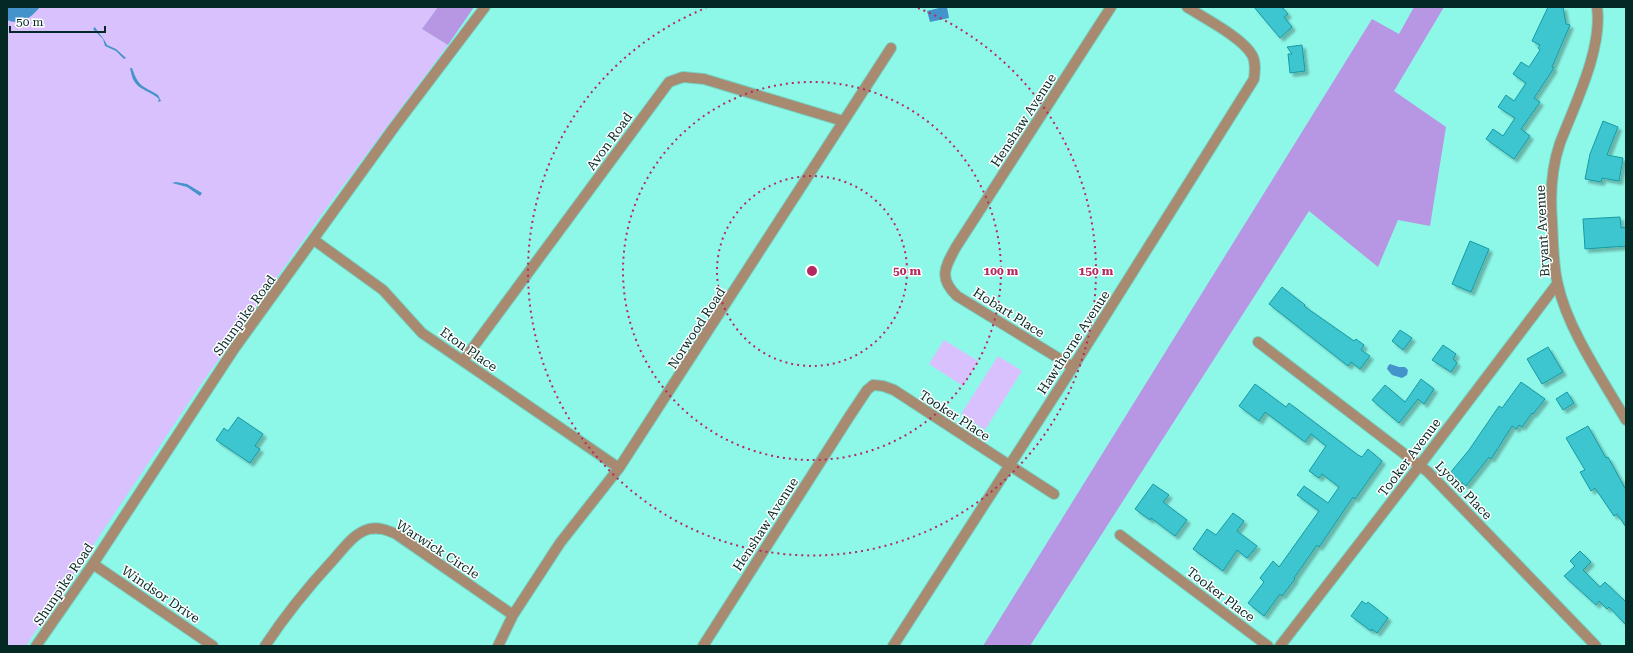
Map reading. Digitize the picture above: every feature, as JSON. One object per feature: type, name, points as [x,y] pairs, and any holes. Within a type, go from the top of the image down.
[{"type":"street","name":"Shunpike Road","points":[[36,646],[93,564],[234,349],[395,126],[485,7]]},
{"type":"street","name":"Henshaw Avenue","points":[[956,247],[1111,7]]},
{"type":"street","name":"Hawthorne Avenue","points":[[893,646],[1073,367],[1254,79],[1254,60],[1244,45],[1187,7]]},
{"type":"street","name":"Bryant Avenue","points":[[1597,7],[1599,19],[1596,42],[1559,147],[1553,172],[1550,198],[1557,284],[1562,301],[1576,332],[1626,420]]},
{"type":"street","name":"Norwood Road","points":[[513,615],[560,543],[619,468],[891,48]]},
{"type":"street","name":"Avon Road","points":[[463,361],[669,82],[683,77],[704,79],[843,121]]},
{"type":"street","name":"Eton Place","points":[[314,240],[383,290],[422,333],[619,468]]},
{"type":"street","name":"Hobart Place","points":[[956,247],[946,266],[945,277],[950,289],[957,296],[1073,367]]},
{"type":"street","name":"Tooker Avenue","points":[[1280,646],[1557,284]]},
{"type":"street","name":"Lyons Place","points":[[1258,342],[1428,472],[1596,646]]},
{"type":"street","name":"Tooker Place","points":[[850,417],[867,390],[873,386],[883,386],[894,390],[1054,494]]},
{"type":"street","name":"Henshaw Avenue","points":[[703,646],[850,417]]},
{"type":"street","name":"Warwick Circle","points":[[265,646],[282,620],[310,584],[356,536],[369,529],[383,528],[396,534],[513,615]]},
{"type":"street","name":"Tooker Place","points":[[1120,535],[1268,646]]},
{"type":"street","name":"Windsor Drive","points":[[93,564],[213,646]]},
{"type":"street","points":[[498,646],[513,615]]},
{"type":"shaded area","points":[[7,7],[438,7],[422,29],[448,45],[322,214],[200,386],[26,646],[7,646]]},
{"type":"shaded area","points":[[438,7],[474,7],[448,45],[422,29]]},
{"type":"shaded area","points":[[1414,7],[1444,7],[1394,91],[1446,127],[1430,226],[1398,220],[1378,267],[1309,211],[1030,646],[983,646],[1372,19],[1399,34]]},
{"type":"shaded area","points":[[944,340],[978,361],[963,386],[929,364]]},
{"type":"shaded area","points":[[998,356],[1022,371],[985,430],[961,414]]},
{"type":"water","points":[[7,7],[40,7],[25,20],[12,22],[7,20]]},
{"type":"water","points":[[947,7],[949,18],[930,22],[927,11]]},
{"type":"water","points":[[95,27],[104,40],[107,45],[116,49],[126,58],[124,59],[116,51],[105,46],[103,39],[93,29]]},
{"type":"water","points":[[130,68],[132,68],[139,83],[158,95],[161,101],[158,102],[159,99],[136,84]]},
{"type":"water","points":[[176,182],[187,184],[202,193],[200,196],[187,187],[172,183]]},
{"type":"water","points":[[1390,364],[1405,367],[1408,370],[1407,375],[1402,378],[1392,375],[1387,369]]},
{"type":"building","points":[[1254,7],[1282,7],[1288,14],[1284,17],[1292,27],[1280,38]]},
{"type":"building","points":[[1548,7],[1563,7],[1566,24],[1570,25],[1552,67],[1554,68],[1534,98],[1540,102],[1521,129],[1530,136],[1514,159],[1486,139],[1493,129],[1503,136],[1515,118],[1498,107],[1506,95],[1514,101],[1526,83],[1513,74],[1521,62],[1529,67],[1540,50],[1538,48],[1540,45],[1532,41]]},
{"type":"building","points":[[1302,45],[1305,71],[1290,73],[1288,54],[1292,54],[1287,47]]},
{"type":"building","points":[[1603,121],[1618,127],[1607,155],[1623,158],[1619,181],[1602,178],[1601,182],[1585,179],[1590,154]]},
{"type":"building","points":[[1620,217],[1621,228],[1626,227],[1626,246],[1585,249],[1583,219]]},
{"type":"building","points":[[1470,241],[1489,249],[1471,292],[1452,284]]},
{"type":"building","points":[[1282,287],[1305,305],[1304,306],[1354,341],[1356,339],[1364,345],[1361,350],[1370,356],[1360,369],[1351,362],[1348,366],[1269,304]]},
{"type":"building","points":[[1400,330],[1412,338],[1403,350],[1392,341]]},
{"type":"building","points":[[1443,345],[1456,354],[1453,359],[1457,363],[1451,372],[1432,360]]},
{"type":"building","points":[[1548,347],[1563,372],[1542,384],[1527,359]]},
{"type":"building","points":[[1421,379],[1434,389],[1424,404],[1418,399],[1399,423],[1372,400],[1385,385],[1405,402]]},
{"type":"building","points":[[1521,382],[1545,399],[1522,427],[1519,425],[1516,429],[1512,426],[1491,459],[1489,457],[1466,486],[1450,473],[1469,450],[1499,406],[1502,408]]},
{"type":"building","points":[[1255,384],[1286,407],[1289,403],[1358,455],[1362,457],[1368,449],[1382,461],[1355,499],[1353,497],[1319,547],[1317,545],[1294,578],[1295,579],[1282,596],[1280,594],[1264,616],[1248,603],[1264,582],[1260,578],[1273,561],[1279,567],[1319,511],[1297,495],[1304,486],[1328,503],[1339,487],[1322,474],[1319,478],[1309,471],[1326,446],[1311,434],[1305,442],[1265,412],[1259,421],[1239,406]]},
{"type":"building","points":[[1567,392],[1574,403],[1563,410],[1556,399]]},
{"type":"building","points":[[238,417],[263,434],[255,446],[260,449],[250,463],[216,440],[224,428],[228,431]]},
{"type":"building","points":[[1588,426],[1606,458],[1608,457],[1626,490],[1626,527],[1617,514],[1614,516],[1595,488],[1591,491],[1580,472],[1585,470],[1566,438]]},
{"type":"building","points":[[1153,484],[1169,495],[1163,502],[1187,520],[1175,536],[1151,518],[1150,520],[1135,509]]},
{"type":"building","points":[[1233,513],[1244,521],[1237,531],[1257,546],[1247,558],[1237,550],[1223,571],[1193,549],[1207,529],[1216,535]]},
{"type":"building","points":[[1580,551],[1591,562],[1583,570],[1600,587],[1605,582],[1626,602],[1626,625],[1609,607],[1607,609],[1599,601],[1596,605],[1564,576],[1575,566],[1570,561]]},
{"type":"building","points":[[1362,601],[1366,604],[1368,602],[1388,618],[1377,633],[1372,629],[1371,631],[1351,616]]}]
